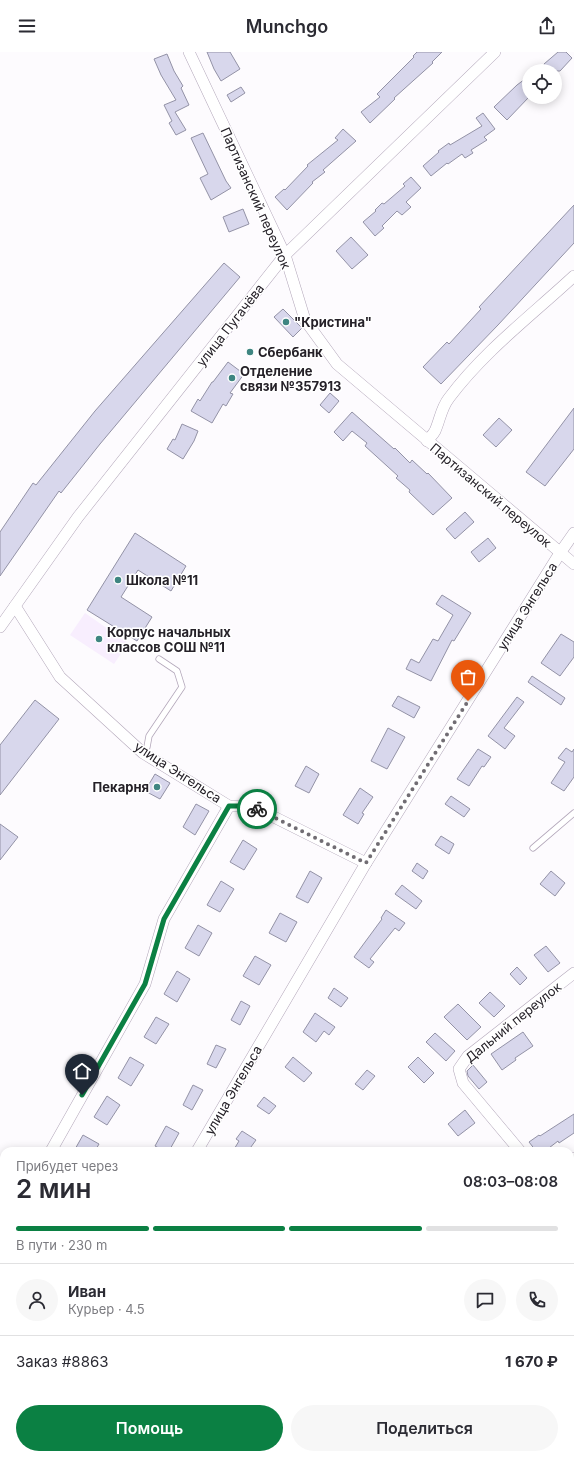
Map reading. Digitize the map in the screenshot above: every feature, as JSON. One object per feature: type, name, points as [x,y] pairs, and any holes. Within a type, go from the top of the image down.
[{"type":"street","name":"Партизанский переулок","points":[[189,52],[285,255],[305,320],[337,364],[574,564]]},
{"type":"street","name":"улица Пугачёва","points":[[0,627],[78,517],[285,255],[495,52]]},
{"type":"street","name":"Партизанский переулок","points":[[427,441],[434,432],[448,399],[471,372],[501,341],[574,276]]},
{"type":"street","name":"улица Энгельса","points":[[199,1147],[366,863],[574,533]]},
{"type":"street","name":"улица Энгельса","points":[[15,606],[60,677],[142,752],[229,806],[252,806],[366,863]]},
{"type":"street","points":[[53,1147],[145,984],[164,919],[229,806]]},
{"type":"street","name":"Дальний переулок","points":[[517,1147],[463,1082],[459,1069],[468,1056],[574,973]]},
{"type":"lane","points":[[142,752],[147,747],[149,736],[182,687],[177,671],[159,659]]},
{"type":"lane","points":[[533,848],[574,814]]},
{"type":"shaded area","name":"Корпус начальных классов СОШ №11","points":[[85,613],[128,643],[114,664],[70,635]]},
{"type":"building","points":[[207,52],[230,52],[240,69],[221,81]]},
{"type":"building","points":[[417,52],[442,52],[432,62],[433,63],[394,98],[395,99],[370,123],[361,112],[380,97],[377,94],[414,57],[413,56]]},
{"type":"building","points":[[558,52],[566,52],[572,58],[562,69],[562,64],[544,64]]},
{"type":"building","points":[[167,54],[174,71],[183,86],[181,88],[189,105],[175,112],[186,130],[176,135],[169,123],[172,121],[164,105],[176,100],[161,75],[154,59]]},
{"type":"building","points":[[522,81],[522,104],[507,120],[494,107]]},
{"type":"building","points":[[241,87],[245,93],[231,102],[227,95]]},
{"type":"building","points":[[483,113],[495,129],[484,137],[487,140],[471,150],[473,153],[465,158],[462,154],[448,164],[447,163],[431,176],[423,166],[439,152],[438,151],[449,143],[450,145],[482,126],[476,118]]},
{"type":"building","points":[[343,129],[356,141],[323,170],[325,172],[312,182],[313,183],[287,210],[275,197],[284,189],[285,190],[308,166],[307,165],[338,140],[335,138]]},
{"type":"building","points":[[203,133],[226,181],[231,188],[211,200],[200,178],[208,174],[191,138]]},
{"type":"building","points":[[411,177],[421,188],[406,202],[411,207],[402,215],[397,211],[382,226],[384,228],[375,236],[363,222],[376,211],[375,210],[382,203],[384,204],[405,186],[403,184]]},
{"type":"building","points":[[574,205],[574,243],[441,384],[423,367],[447,342],[449,344],[481,309],[479,307]]},
{"type":"building","points":[[243,209],[249,224],[229,232],[223,217]]},
{"type":"building","points":[[351,237],[368,255],[352,269],[336,251]]},
{"type":"building","points":[[224,263],[240,277],[100,444],[61,493],[59,491],[0,576],[0,532],[33,483],[36,485],[95,411]]},
{"type":"building","points":[[283,309],[302,328],[293,337],[274,317]]},
{"type":"building","points":[[228,362],[244,374],[230,393],[233,394],[226,406],[223,404],[212,423],[191,411],[198,399],[200,401],[212,382]]},
{"type":"building","points":[[330,393],[339,401],[329,413],[320,405]]},
{"type":"building","points":[[574,408],[574,449],[545,486],[526,472]]},
{"type":"building","points":[[352,412],[394,449],[395,448],[410,463],[412,460],[427,474],[428,473],[452,498],[433,515],[409,492],[410,490],[396,478],[398,476],[365,446],[367,443],[352,431],[343,441],[334,432]]},
{"type":"building","points":[[499,418],[512,430],[496,447],[483,435]]},
{"type":"building","points":[[182,424],[198,431],[183,459],[167,449],[173,439],[175,440]]},
{"type":"building","points":[[465,512],[474,522],[455,539],[446,529]]},
{"type":"building","name":"Школа №11","points":[[135,533],[186,566],[171,591],[138,570],[121,597],[152,617],[137,641],[87,610]]},
{"type":"building","points":[[488,538],[496,548],[479,562],[471,552]]},
{"type":"building","points":[[442,595],[471,613],[454,641],[452,640],[431,681],[406,669],[411,659],[419,663],[433,639],[438,641],[453,615],[436,604]]},
{"type":"building","points":[[561,634],[574,642],[574,657],[560,676],[541,663]]},
{"type":"building","points":[[532,676],[565,698],[561,705],[528,682]]},
{"type":"building","points":[[398,696],[420,707],[414,718],[392,706]]},
{"type":"building","points":[[517,697],[524,702],[504,728],[515,736],[505,749],[488,736]]},
{"type":"building","points":[[35,700],[59,719],[0,795],[0,745]]},
{"type":"building","points":[[388,728],[405,737],[387,769],[371,761]]},
{"type":"building","points":[[566,748],[572,752],[574,749],[574,777],[564,791],[551,783],[565,762],[558,758]]},
{"type":"building","points":[[478,749],[491,757],[484,767],[482,766],[469,786],[457,779]]},
{"type":"building","points":[[306,766],[319,774],[309,793],[295,786]]},
{"type":"building","name":"Пекарня","points":[[155,774],[170,783],[160,799],[145,791]]},
{"type":"building","points":[[360,788],[373,797],[362,813],[364,814],[358,824],[343,815]]},
{"type":"building","points":[[451,796],[470,809],[464,817],[445,804]]},
{"type":"building","points":[[196,804],[209,811],[195,835],[183,827]]},
{"type":"building","points":[[0,824],[18,837],[0,860]]},
{"type":"building","points":[[441,836],[454,844],[449,854],[435,845]]},
{"type":"building","points":[[243,840],[257,849],[244,870],[230,862]]},
{"type":"building","points":[[417,863],[428,871],[423,879],[412,871]]},
{"type":"building","points":[[310,871],[322,878],[308,903],[296,897]]},
{"type":"building","points":[[551,871],[565,883],[555,896],[540,884]]},
{"type":"building","points":[[221,881],[234,889],[220,912],[207,905]]},
{"type":"building","points":[[402,885],[422,901],[416,909],[395,894]]},
{"type":"building","points":[[386,910],[405,923],[399,931],[395,928],[370,959],[374,962],[369,968],[354,957],[382,919],[381,918]]},
{"type":"building","points":[[280,913],[297,922],[286,942],[269,933]]},
{"type":"building","points":[[198,925],[212,933],[199,956],[185,948]]},
{"type":"building","points":[[546,946],[560,963],[548,972],[534,955]]},
{"type":"building","points":[[255,956],[271,965],[259,985],[243,976]]},
{"type":"building","points":[[517,967],[527,978],[520,985],[510,974]]},
{"type":"building","points":[[177,971],[190,979],[177,1002],[164,994]]},
{"type":"building","points":[[334,988],[348,998],[341,1007],[328,998]]},
{"type":"building","points":[[490,992],[505,1006],[494,1017],[479,1003]]},
{"type":"building","points":[[241,1001],[250,1006],[240,1025],[231,1020]]},
{"type":"building","points":[[458,1004],[481,1027],[467,1040],[444,1017]]},
{"type":"building","points":[[315,1013],[335,1027],[329,1035],[324,1031],[316,1042],[303,1032]]},
{"type":"building","points":[[156,1017],[169,1024],[156,1044],[144,1037]]},
{"type":"building","points":[[523,1032],[533,1046],[515,1058],[516,1060],[502,1070],[491,1054]]},
{"type":"building","points":[[435,1033],[455,1051],[446,1061],[426,1042]]},
{"type":"building","points":[[216,1045],[226,1049],[216,1068],[207,1064]]},
{"type":"building","points":[[130,1057],[144,1065],[131,1086],[118,1078]]},
{"type":"building","points":[[293,1057],[312,1073],[304,1082],[285,1067]]},
{"type":"building","points":[[418,1057],[434,1073],[424,1083],[408,1067]]},
{"type":"building","points":[[473,1065],[487,1082],[479,1089],[468,1076],[467,1071]]},
{"type":"building","points":[[367,1070],[375,1076],[363,1090],[355,1084]]},
{"type":"building","points":[[193,1085],[203,1090],[192,1110],[183,1105]]},
{"type":"building","points":[[107,1096],[120,1105],[107,1125],[94,1117]]},
{"type":"building","points":[[264,1097],[276,1106],[269,1114],[257,1106]]},
{"type":"building","points":[[465,1110],[475,1123],[458,1136],[448,1124]]},
{"type":"building","points":[[574,1114],[574,1133],[559,1143],[558,1141],[550,1147],[533,1147],[529,1142],[539,1135],[540,1136]]},
{"type":"building","points":[[166,1126],[179,1133],[171,1147],[155,1146]]},
{"type":"building","points":[[242,1131],[256,1140],[251,1147],[235,1147],[239,1141],[236,1139]]},
{"type":"building","points":[[83,1135],[99,1144],[97,1147],[76,1147]]},
{"type":"way so far","points":[[257,809],[366,863],[468,701]]},
{"type":"place","name":"\"Кристина\"","points":[[286,322]]},
{"type":"place","name":"Сбербанк","points":[[250,352]]},
{"type":"place","name":"Отделение связи №357913","points":[[232,378]]},
{"type":"place","name":"Школа №11","points":[[118,580]]},
{"type":"place","name":"Корпус начальных классов СОШ №11","points":[[99,639]]},
{"type":"place","name":"Пекарня","points":[[157,787]]},
{"type":"route","points":[[82,1095],[145,984],[164,919],[229,806],[252,806],[257,809]]}]
